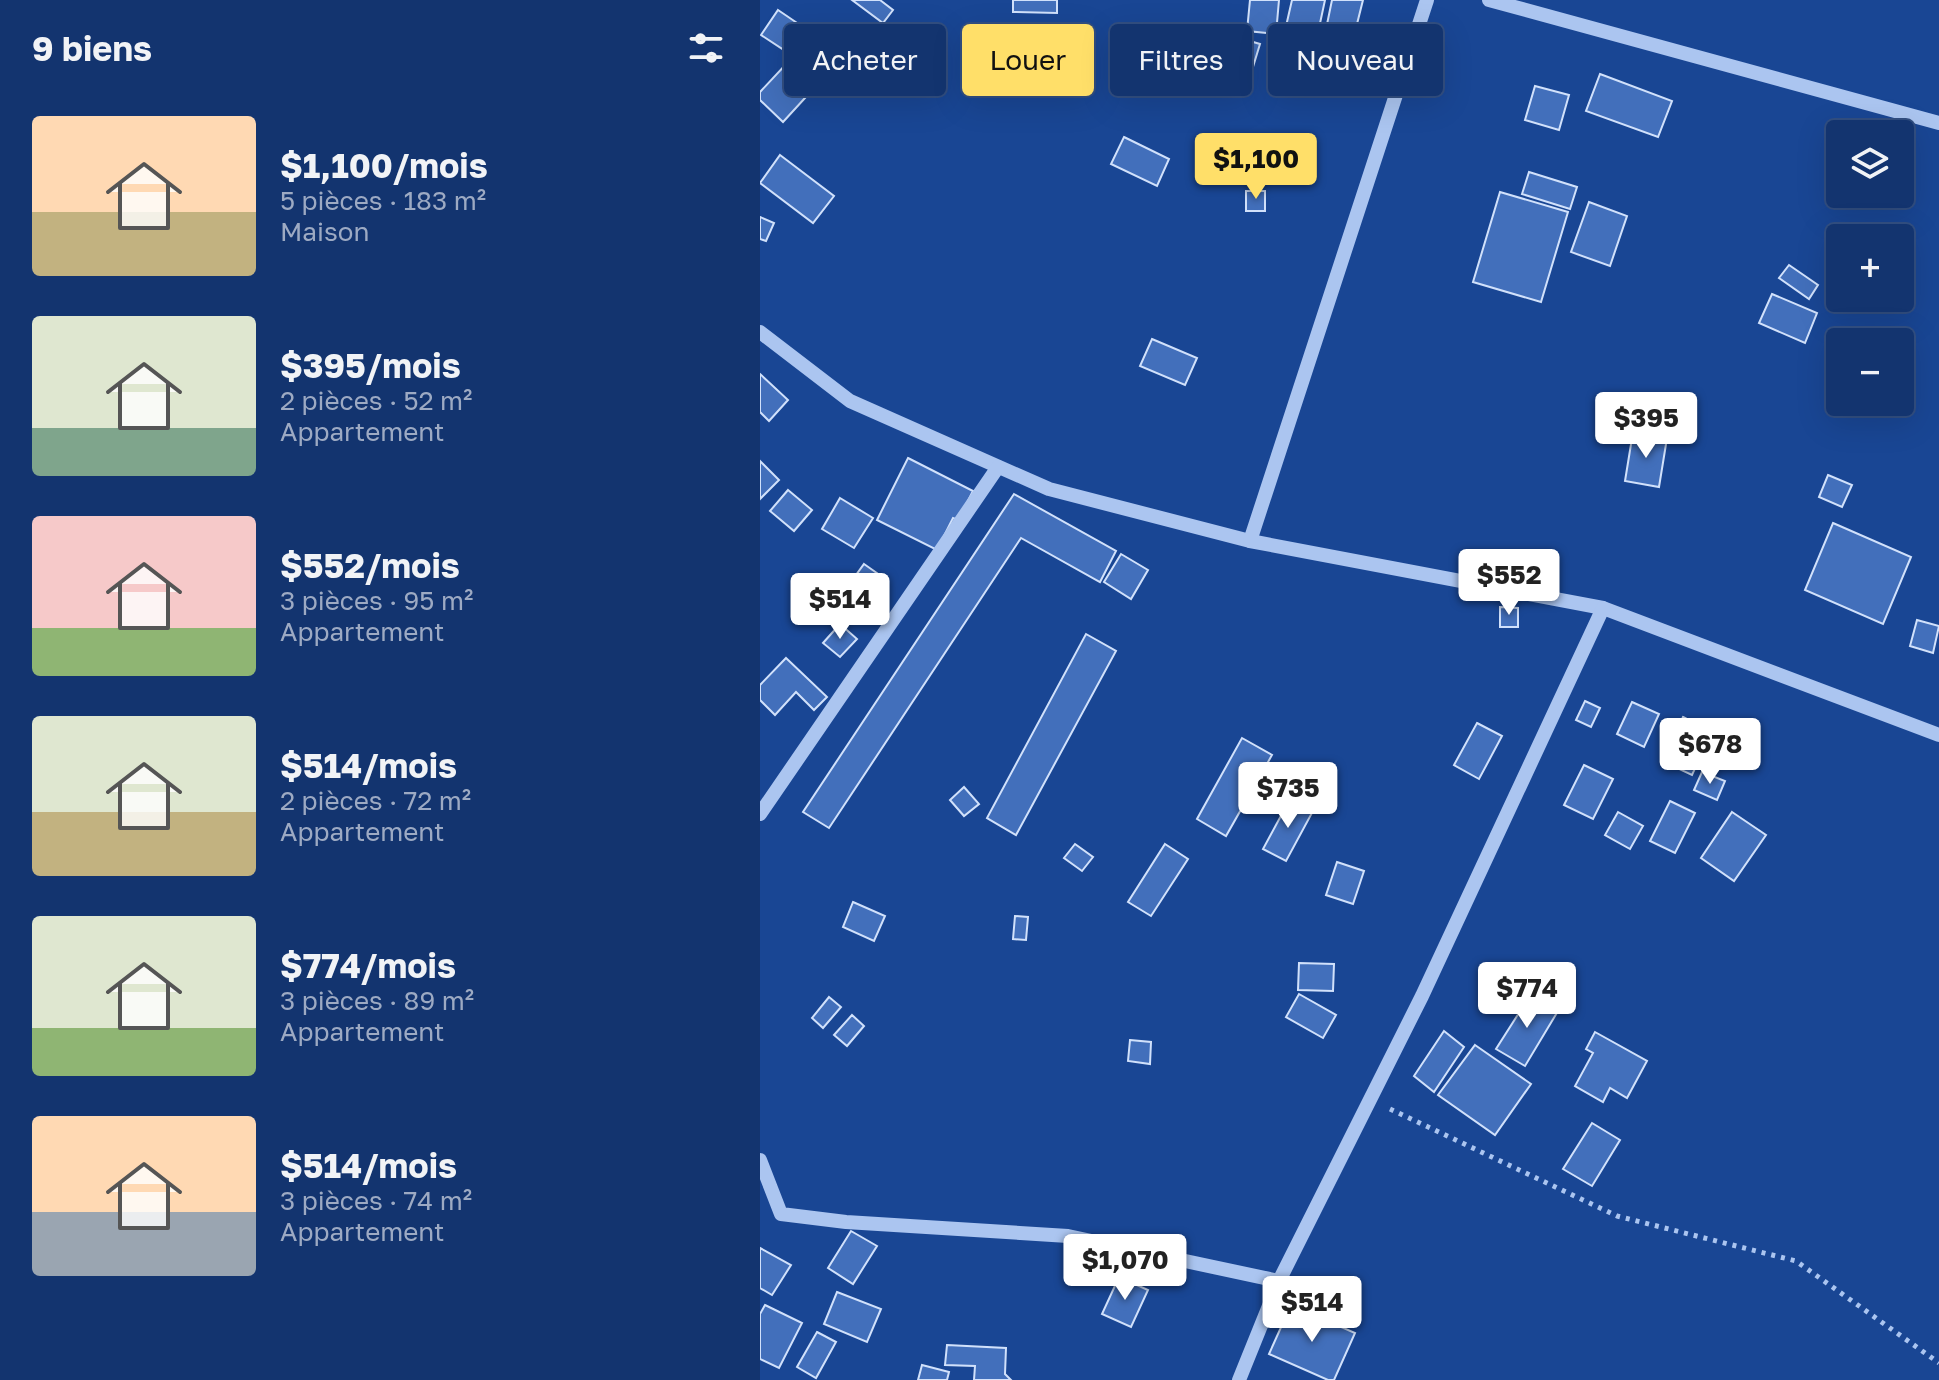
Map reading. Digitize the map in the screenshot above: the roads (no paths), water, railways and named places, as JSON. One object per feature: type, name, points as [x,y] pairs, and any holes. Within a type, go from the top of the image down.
[{"type":"street","points":[[1250,541],[1427,0]]},
{"type":"street","points":[[1489,0],[1939,123]]},
{"type":"street","points":[[760,332],[850,401],[1049,489],[1250,541],[1603,608],[1939,735]]},
{"type":"street","points":[[760,814],[998,467]]},
{"type":"street","points":[[1239,1380],[1279,1281],[1371,1100],[1603,608]]},
{"type":"street","points":[[760,1160],[781,1214],[846,1222],[1068,1236],[1279,1281]]}]
